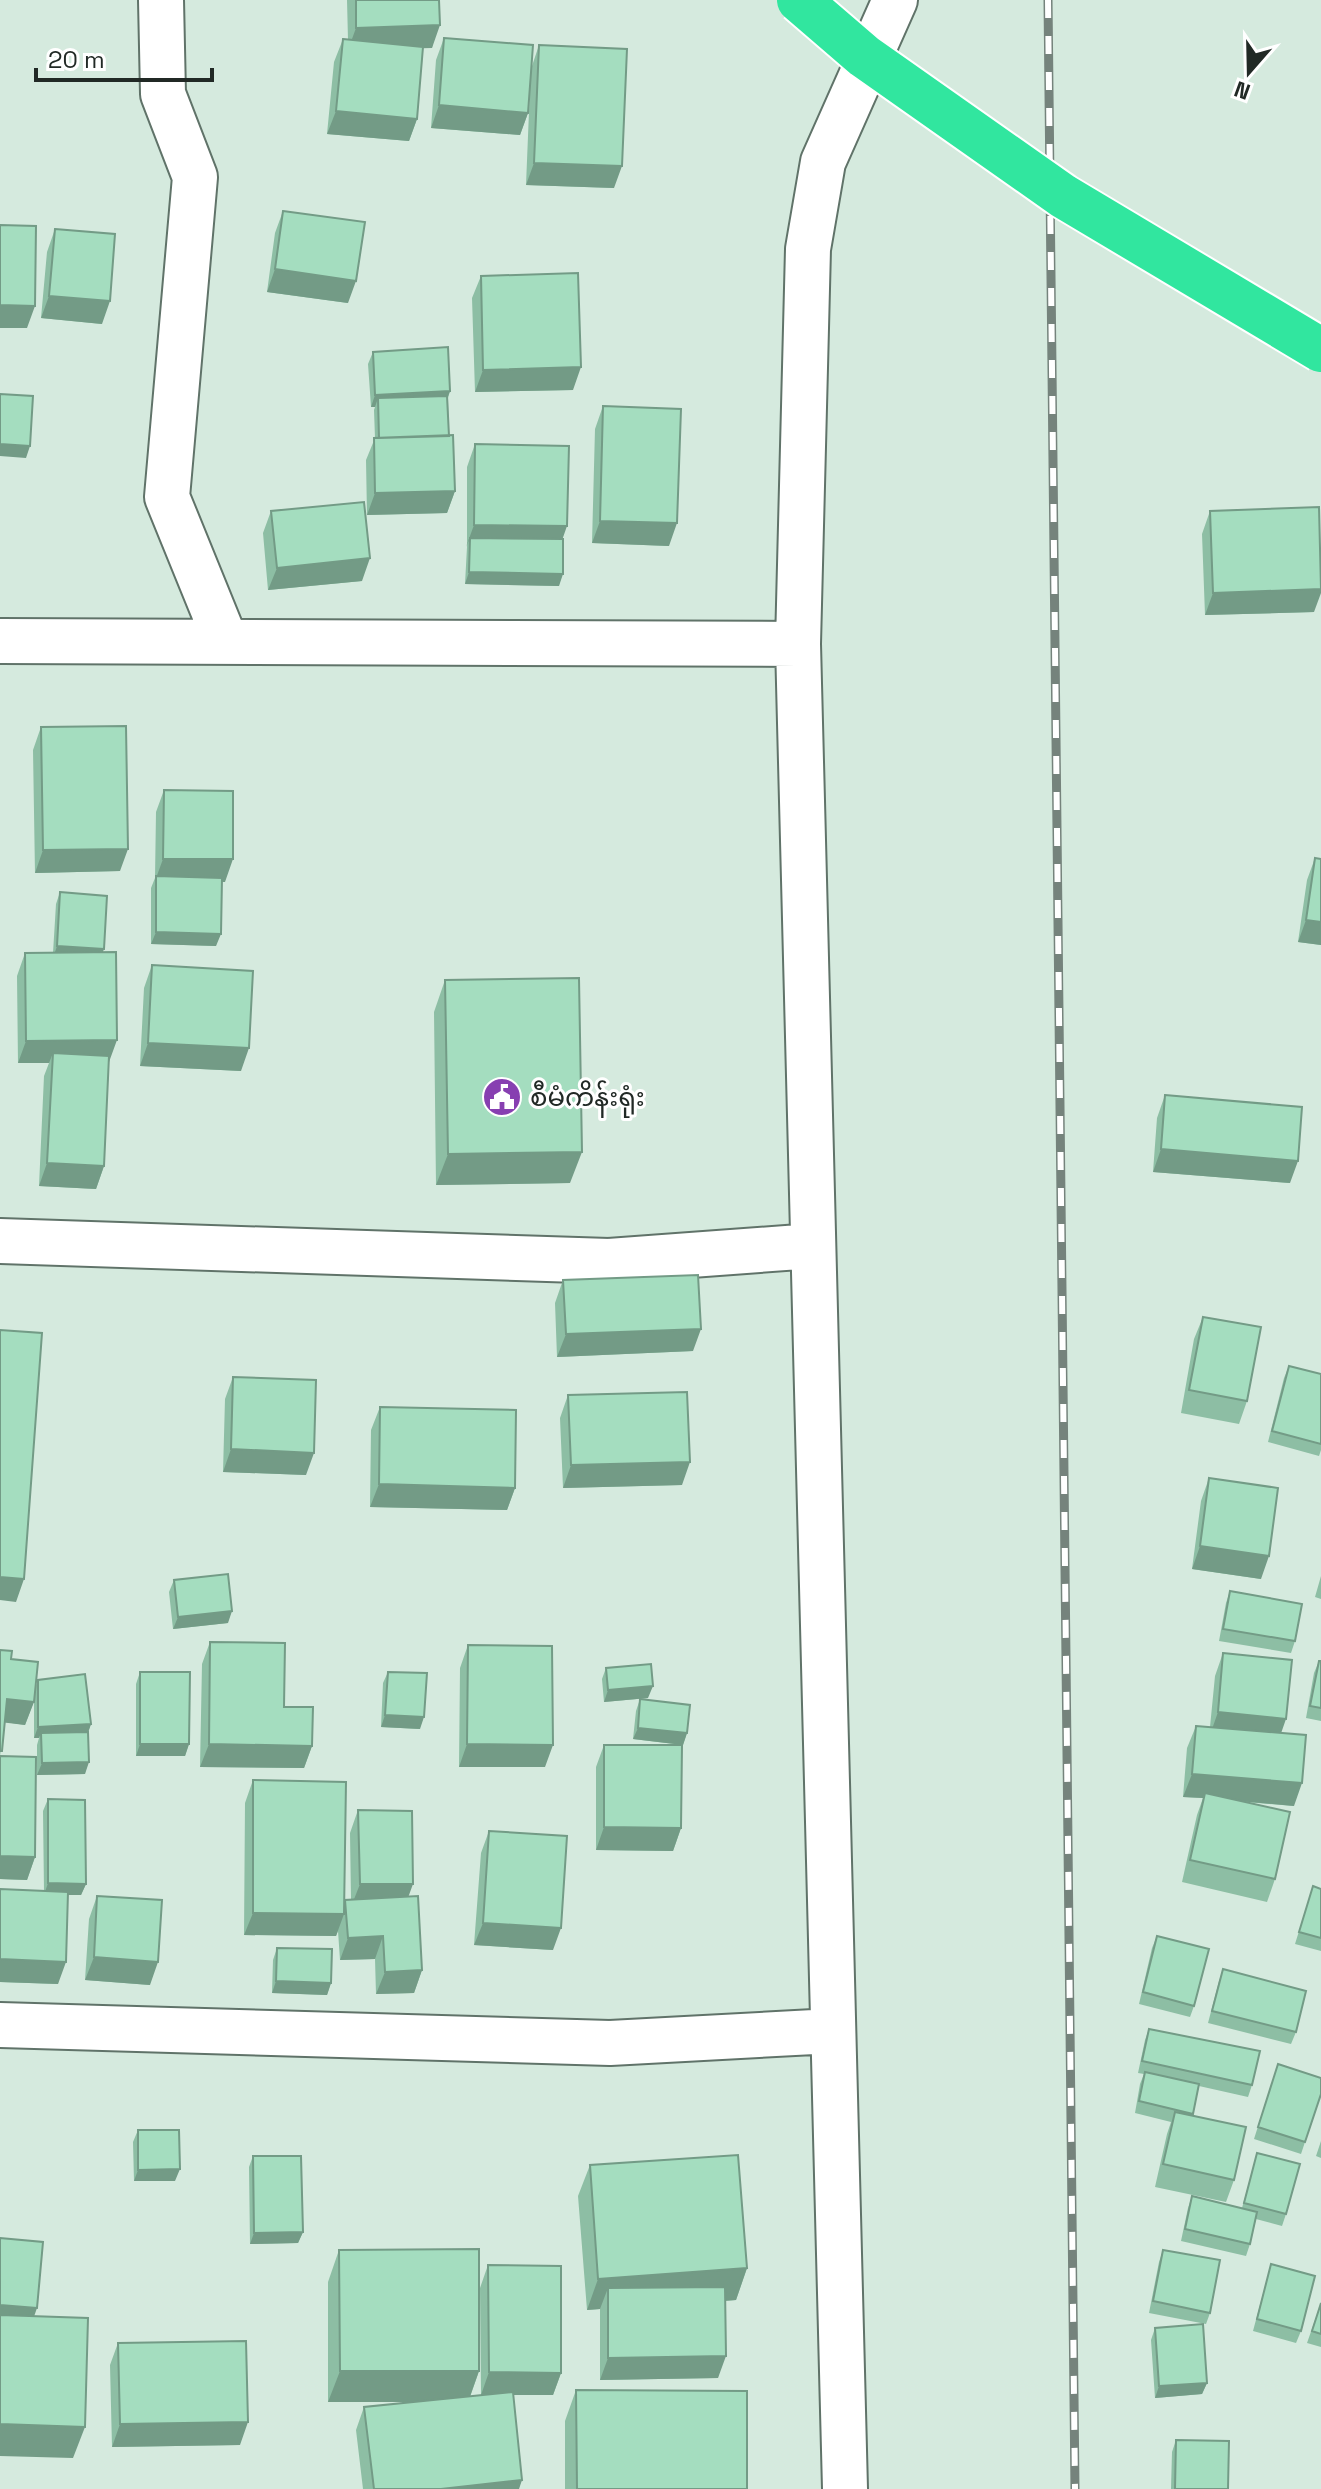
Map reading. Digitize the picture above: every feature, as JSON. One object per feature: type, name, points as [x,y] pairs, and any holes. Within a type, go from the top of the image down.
[{"type":"highway","points":[[799,0],[864,56],[1063,196],[1321,350]]},
{"type":"street","points":[[161,0],[163,94],[195,177],[167,497],[226,642]]},
{"type":"street","points":[[845,2489],[798,644],[808,249],[823,162],[895,0]]},
{"type":"street","points":[[0,641],[798,644]]},
{"type":"street","points":[[0,1241],[609,1261],[813,1246]]},
{"type":"street","points":[[0,2025],[610,2043],[833,2031]]},
{"type":"building","points":[[356,0],[439,0],[440,25],[356,28]]},
{"type":"building","points":[[444,38],[533,45],[528,113],[439,105]]},
{"type":"building","points":[[343,39],[423,47],[417,119],[336,111]]},
{"type":"building","points":[[539,45],[627,49],[622,166],[534,163]]},
{"type":"building","points":[[283,211],[365,222],[356,281],[275,269]]},
{"type":"building","points":[[0,225],[36,226],[35,306],[0,305]]},
{"type":"building","points":[[55,229],[115,234],[110,301],[49,296]]},
{"type":"building","points":[[578,273],[581,367],[483,370],[481,276]]},
{"type":"building","points":[[448,347],[450,391],[375,395],[373,352]]},
{"type":"building","points":[[0,394],[33,396],[30,446],[0,444]]},
{"type":"building","points":[[447,396],[449,436],[379,438],[378,398]]},
{"type":"building","points":[[603,406],[681,409],[677,523],[600,521]]},
{"type":"building","points":[[453,435],[455,491],[375,493],[374,438]]},
{"type":"building","points":[[475,444],[569,446],[567,526],[474,525]]},
{"type":"building","points":[[364,502],[370,558],[277,568],[271,511]]},
{"type":"building","points":[[1319,507],[1321,589],[1213,593],[1210,511]]},
{"type":"building","points":[[470,538],[563,539],[563,574],[469,572]]},
{"type":"building","points":[[126,726],[128,849],[43,850],[41,727]]},
{"type":"building","points":[[164,790],[233,791],[233,859],[163,859]]},
{"type":"building","points":[[1315,858],[1321,859],[1321,922],[1306,920]]},
{"type":"building","points":[[156,876],[222,878],[221,934],[156,932]]},
{"type":"building","points":[[60,892],[107,896],[104,949],[57,946]]},
{"type":"building","points":[[116,952],[117,1040],[26,1041],[25,953]]},
{"type":"building","points":[[152,965],[253,971],[249,1048],[148,1043]]},
{"type":"building","name":"စီမံကိန်းရုံး‌","points":[[579,978],[582,1152],[448,1154],[445,980]]},
{"type":"building","points":[[53,1053],[109,1056],[104,1166],[47,1163]]},
{"type":"building","points":[[1165,1095],[1302,1107],[1298,1161],[1161,1149]]},
{"type":"building","points":[[698,1275],[701,1329],[566,1334],[563,1280]]},
{"type":"building","points":[[1203,1317],[1261,1327],[1247,1401],[1189,1390]]},
{"type":"building","points":[[0,1330],[42,1333],[24,1579],[0,1577]]},
{"type":"building","points":[[1289,1366],[1321,1374],[1321,1444],[1272,1431]]},
{"type":"building","points":[[233,1377],[316,1380],[314,1453],[231,1449]]},
{"type":"building","points":[[687,1392],[690,1462],[571,1465],[568,1395]]},
{"type":"building","points":[[380,1407],[516,1410],[515,1488],[379,1484]]},
{"type":"building","points":[[1209,1478],[1278,1488],[1269,1556],[1200,1546]]},
{"type":"building","points":[[228,1574],[232,1611],[178,1617],[174,1580]]},
{"type":"building","points":[[1230,1591],[1302,1604],[1295,1641],[1223,1629]]},
{"type":"building","points":[[210,1642],[285,1643],[284,1707],[313,1707],[312,1746],[209,1744]]},
{"type":"building","points":[[468,1645],[552,1646],[553,1745],[467,1744]]},
{"type":"building","points":[[0,1650],[12,1651],[11,1659],[38,1662],[34,1702],[7,1699],[2,1751],[0,1751]]},
{"type":"building","points":[[1223,1653],[1292,1660],[1286,1719],[1218,1712]]},
{"type":"building","points":[[1321,1661],[1321,1708],[1310,1706]]},
{"type":"building","points":[[651,1664],[653,1686],[608,1690],[606,1668]]},
{"type":"building","points":[[140,1672],[190,1672],[189,1744],[140,1744]]},
{"type":"building","points":[[388,1672],[427,1673],[424,1717],[385,1715]]},
{"type":"building","points":[[85,1674],[91,1724],[38,1727],[38,1680]]},
{"type":"building","points":[[640,1699],[690,1705],[687,1733],[638,1728]]},
{"type":"building","points":[[1196,1726],[1306,1735],[1302,1783],[1192,1774]]},
{"type":"building","points":[[88,1732],[89,1762],[42,1763],[41,1733]]},
{"type":"building","points":[[604,1745],[682,1745],[681,1828],[604,1827]]},
{"type":"building","points":[[0,1756],[36,1757],[35,1857],[0,1856]]},
{"type":"building","points":[[253,1780],[346,1782],[344,1914],[253,1913]]},
{"type":"building","points":[[1205,1793],[1290,1812],[1275,1879],[1190,1860]]},
{"type":"building","points":[[48,1799],[85,1800],[86,1884],[48,1883]]},
{"type":"building","points":[[358,1810],[412,1811],[413,1884],[360,1884]]},
{"type":"building","points":[[489,1831],[567,1836],[561,1928],[483,1923]]},
{"type":"building","points":[[1313,1886],[1321,1889],[1321,1938],[1299,1932]]},
{"type":"building","points":[[0,1889],[68,1892],[66,1962],[0,1959]]},
{"type":"building","points":[[97,1896],[162,1900],[158,1962],[94,1957]]},
{"type":"building","points":[[418,1896],[422,1970],[385,1972],[383,1936],[348,1938],[345,1900]]},
{"type":"building","points":[[1157,1936],[1209,1949],[1194,2006],[1143,1992]]},
{"type":"building","points":[[277,1948],[332,1949],[331,1983],[276,1981]]},
{"type":"building","points":[[1223,1969],[1306,1991],[1296,2032],[1212,2011]]},
{"type":"building","points":[[1149,2029],[1260,2051],[1252,2085],[1142,2061]]},
{"type":"building","points":[[1278,2064],[1321,2078],[1321,2094],[1305,2142],[1258,2127]]},
{"type":"building","points":[[1145,2072],[1199,2084],[1193,2114],[1139,2101]]},
{"type":"building","points":[[1175,2112],[1246,2127],[1234,2180],[1163,2164]]},
{"type":"building","points":[[138,2130],[179,2130],[180,2169],[138,2170]]},
{"type":"building","points":[[1257,2153],[1300,2164],[1286,2214],[1244,2203]]},
{"type":"building","points":[[738,2155],[747,2268],[598,2279],[590,2165]]},
{"type":"building","points":[[253,2156],[301,2156],[303,2232],[254,2233]]},
{"type":"building","points":[[1192,2196],[1257,2212],[1250,2244],[1185,2229]]},
{"type":"building","points":[[0,2238],[43,2242],[37,2308],[0,2305]]},
{"type":"building","points":[[479,2249],[479,2371],[340,2371],[339,2250]]},
{"type":"building","points":[[1163,2250],[1220,2260],[1210,2313],[1153,2301]]},
{"type":"building","points":[[1271,2264],[1315,2276],[1301,2331],[1257,2319]]},
{"type":"building","points":[[488,2265],[561,2266],[561,2373],[489,2372]]},
{"type":"building","points":[[725,2287],[726,2356],[608,2358],[608,2288]]},
{"type":"building","points":[[1321,2303],[1321,2334],[1312,2331]]},
{"type":"building","points":[[0,2315],[88,2318],[85,2427],[0,2424]]},
{"type":"building","points":[[1203,2324],[1207,2383],[1159,2386],[1155,2328]]},
{"type":"building","points":[[246,2341],[248,2422],[120,2424],[118,2343]]},
{"type":"building","points":[[576,2390],[747,2391],[747,2489],[577,2489]]},
{"type":"building","points":[[513,2392],[522,2480],[441,2489],[374,2489],[364,2407]]},
{"type":"building","points":[[1176,2440],[1229,2441],[1228,2489],[1175,2489]]},
{"type":"railway","points":[[1048,0],[1075,2489]]},
{"type":"place","name":"စီမံကိန်းရုံး‌","points":[[502,1097]]}]
